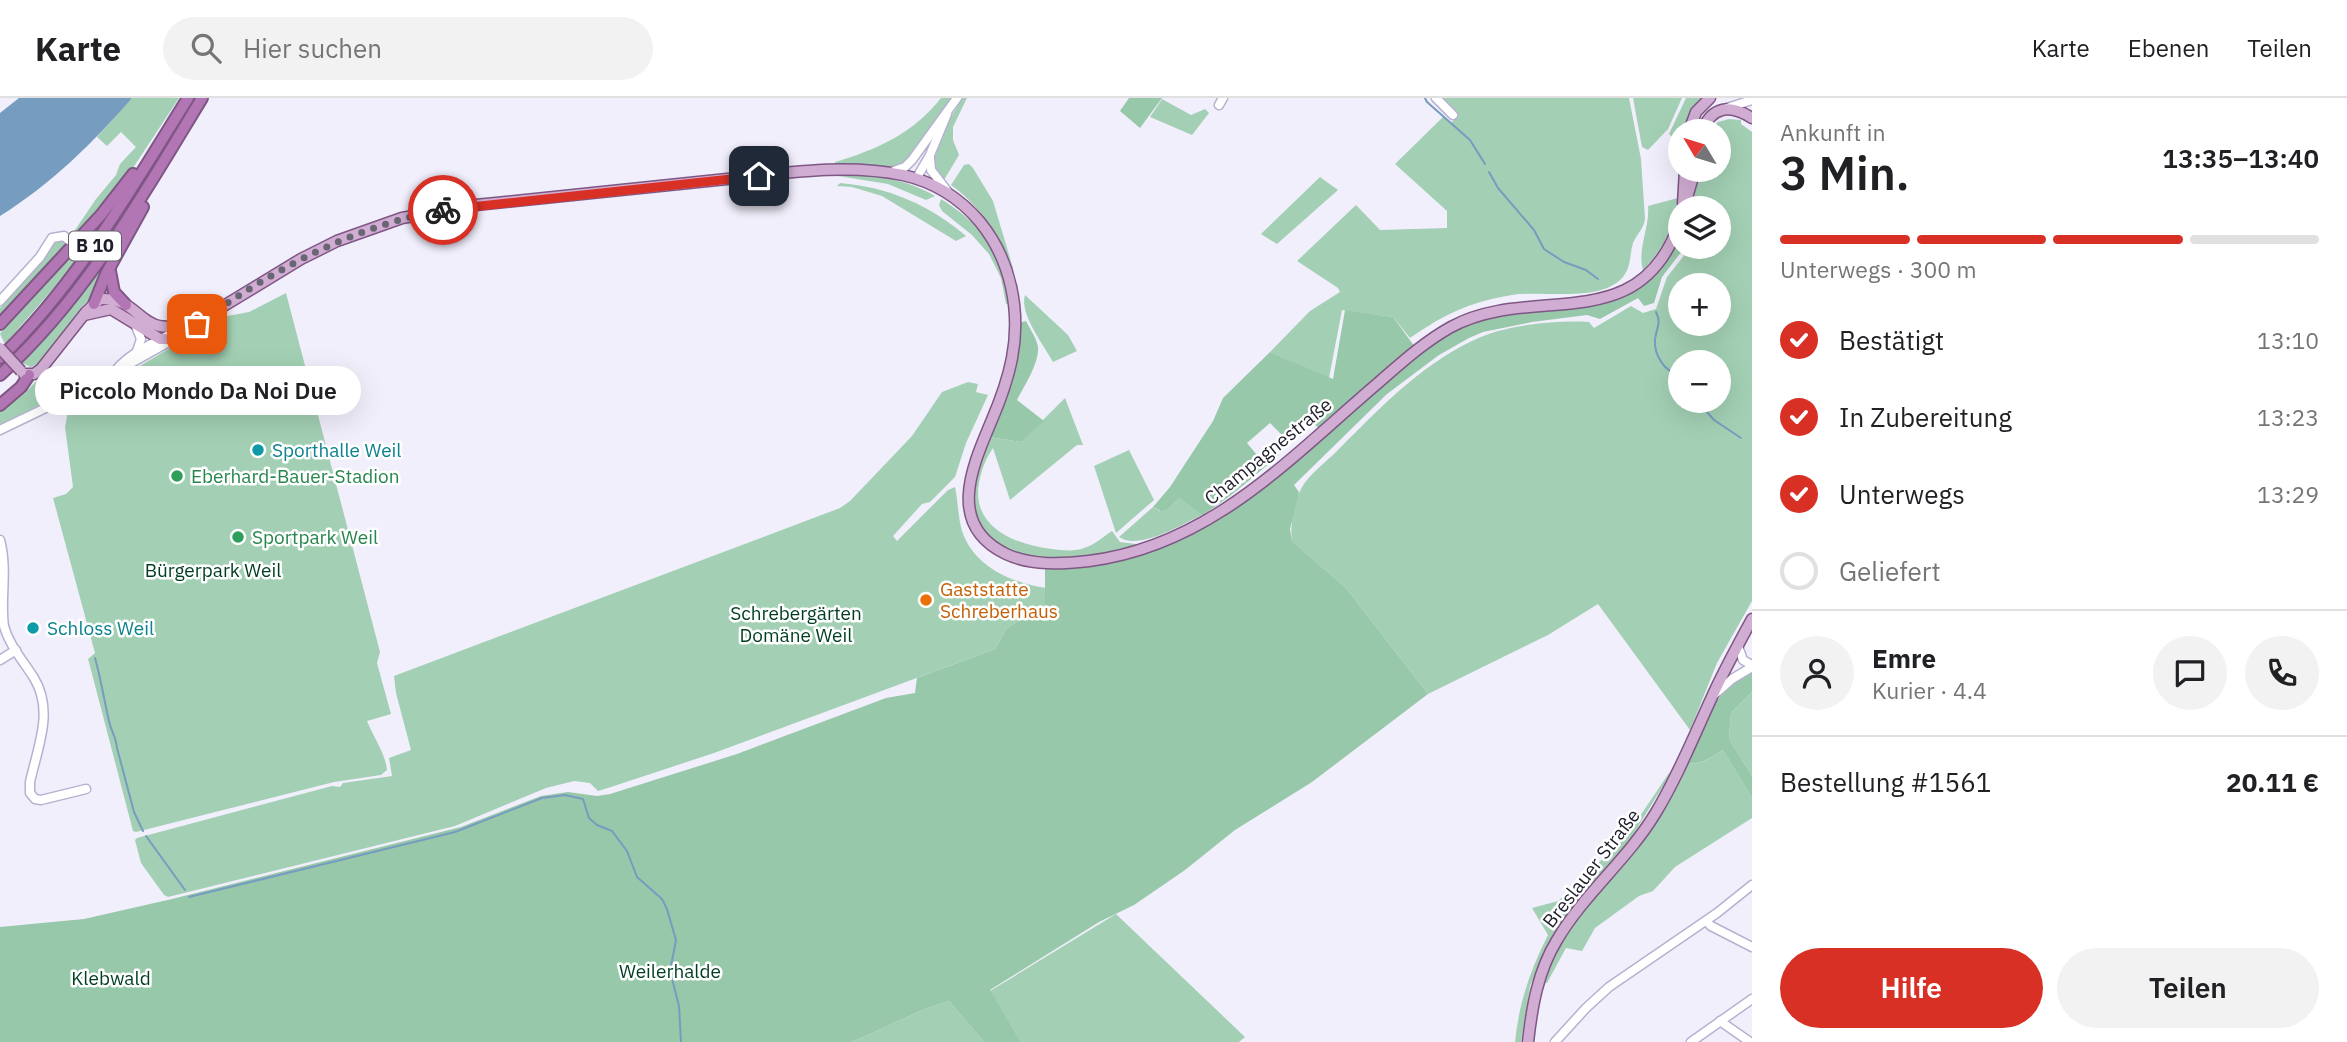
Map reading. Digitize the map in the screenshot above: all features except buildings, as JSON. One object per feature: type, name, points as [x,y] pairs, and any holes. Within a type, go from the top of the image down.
[{"type":"highway","name":"B 10","points":[[0,358],[47,308],[78,269],[116,214],[188,98]]},
{"type":"highway","name":"B 10","points":[[0,375],[31,345],[76,292],[148,187],[202,98]]},
{"type":"highway","points":[[0,324],[112,203],[144,157],[173,122]]},
{"type":"highway","points":[[94,304],[110,267],[141,211],[148,187]]},
{"type":"highway","points":[[110,267],[113,290],[126,305]]},
{"type":"highway","points":[[0,405],[21,387],[25,373]]},
{"type":"main road","points":[[1693,119],[1696,112],[1710,98]]},
{"type":"main road","points":[[1708,119],[1725,109],[1742,112],[1752,118]]},
{"type":"main road","name":"Champagnestraße","points":[[217,310],[326,247],[372,228],[417,215],[476,205],[784,174],[848,170],[933,180],[978,220],[993,241],[1008,276],[1015,316],[1014,346],[1007,377],[971,472],[968,491],[976,526],[992,545],[1008,555],[1031,561],[1071,562],[1124,554],[1158,544],[1201,525],[1255,488],[1414,352],[1460,322],[1500,311],[1597,300],[1630,287],[1653,268],[1668,249]]},
{"type":"main road","points":[[0,348],[25,373],[36,373],[100,299],[126,305],[154,326],[169,328],[217,310]]},
{"type":"main road","points":[[84,315],[111,309],[160,339],[178,337],[217,310]]},
{"type":"main road","name":"Breslauer Straße","points":[[1528,1042],[1538,985],[1555,943],[1654,816],[1672,785],[1711,699],[1752,619]]},
{"type":"street","points":[[889,173],[905,167],[957,98]]},
{"type":"street","points":[[1436,98],[1453,116]]},
{"type":"street","points":[[1725,109],[1752,100]]},
{"type":"street","points":[[916,179],[930,155],[948,111]]},
{"type":"street","points":[[916,179],[919,151]]},
{"type":"street","points":[[930,155],[933,180]]},
{"type":"street","points":[[0,301],[40,257],[52,238],[64,236],[74,245]]},
{"type":"street","points":[[133,322],[141,339],[136,353]]},
{"type":"street","points":[[114,373],[124,361],[190,322]]},
{"type":"street","points":[[151,352],[160,339],[154,326]]},
{"type":"street","points":[[0,430],[114,373],[178,337]]},
{"type":"street","points":[[0,540],[5,566],[3,620],[16,650],[38,684],[45,705],[30,793],[35,799],[41,800],[86,789]]},
{"type":"street","points":[[1711,699],[1728,682],[1752,666],[1743,660],[1738,646]]},
{"type":"street","points":[[0,660],[16,650]]},
{"type":"street","points":[[1555,1042],[1609,987],[1706,921],[1752,885]]},
{"type":"street","points":[[1706,921],[1752,947]]},
{"type":"street","points":[[1691,1042],[1751,1001]]},
{"type":"street","points":[[1720,1021],[1751,1042]]},
{"type":"green space","points":[[132,98],[179,98],[131,171],[80,234],[71,236],[116,175],[120,164],[136,147],[121,132],[107,146],[97,137]]},
{"type":"green space","points":[[941,98],[951,98],[919,145],[901,165],[835,164],[893,139],[919,121]]},
{"type":"green space","points":[[963,98],[967,98],[953,127],[953,140],[959,155],[944,180],[937,172],[936,151],[945,128]]},
{"type":"green space","points":[[1129,98],[1162,98],[1140,128],[1120,111]]},
{"type":"green space","points":[[1439,98],[1629,98],[1641,159],[1645,219],[1633,243],[1625,274],[1616,283],[1589,293],[1512,295],[1482,302],[1435,322],[1410,338],[1393,317],[1342,310],[1329,378],[1270,352],[1310,311],[1340,292],[1297,261],[1356,205],[1380,230],[1447,228],[1447,211],[1395,164],[1444,116],[1451,123],[1457,117]]},
{"type":"green space","points":[[1633,98],[1682,98],[1673,119],[1668,119],[1668,129],[1648,150],[1642,147]]},
{"type":"green space","points":[[1686,98],[1703,98],[1693,108],[1689,119],[1676,119]]},
{"type":"green space","points":[[1162,99],[1191,115],[1205,109],[1209,113],[1192,135],[1150,117]]},
{"type":"green space","points":[[1731,119],[1741,120],[1741,124],[1752,132],[1752,601],[1717,663],[1690,730],[1598,604],[1548,635],[1428,694],[1346,588],[1292,541],[1293,515],[1301,489],[1384,404],[1418,375],[1435,362],[1486,335],[1545,323],[1589,322],[1594,328],[1631,306],[1643,313],[1656,309],[1668,276],[1668,336],[1731,336],[1731,273],[1670,273],[1681,259],[1731,259],[1731,196],[1694,196],[1696,182],[1731,182]]},
{"type":"green space","points":[[969,164],[993,201],[1013,268],[1010,269],[1000,244],[979,211],[951,185],[964,165]]},
{"type":"green space","points":[[838,176],[888,178],[935,196],[926,200],[888,184]]},
{"type":"green space","points":[[1320,177],[1338,190],[1277,244],[1261,234]]},
{"type":"green space","points":[[840,183],[875,189],[908,199],[938,215],[966,236],[956,241],[882,196],[852,187],[837,186]]},
{"type":"green space","points":[[941,199],[969,219],[988,242],[1000,269],[1010,303],[1006,304],[1001,278],[989,254],[972,235],[942,211],[939,205]]},
{"type":"green space","points":[[1668,201],[1668,232],[1657,254],[1643,270],[1642,254],[1648,206]]},
{"type":"green space","points":[[112,209],[65,275],[5,344],[0,334],[5,326]]},
{"type":"green space","points":[[58,240],[64,242],[65,246],[0,317],[0,308]]},
{"type":"green space","points":[[115,249],[95,296],[83,305],[39,363],[31,367],[22,363],[74,305]]},
{"type":"green space","points":[[1668,255],[1668,259],[1676,259],[1662,277],[1654,303],[1644,306],[1638,298],[1600,319],[1587,315],[1483,332],[1439,355],[1387,394],[1294,485],[1299,492],[1290,529],[1292,541],[1346,588],[1428,694],[1312,782],[1235,830],[1185,870],[1134,905],[1099,922],[990,990],[1021,1042],[984,1042],[949,1001],[852,1042],[0,1042],[0,927],[84,919],[172,899],[461,827],[541,796],[568,792],[597,796],[610,794],[737,754],[886,698],[915,693],[917,678],[995,649],[1007,628],[1045,605],[1045,566],[1134,556],[1197,532],[1227,514],[1283,471],[1408,361],[1447,333],[1492,315],[1608,301],[1634,289],[1658,270]]},
{"type":"green space","name":"Sportpark Weil","points":[[286,293],[380,652],[377,663],[391,714],[367,721],[382,752],[387,770],[381,775],[334,782],[136,832],[133,831],[88,659],[95,653],[53,498],[66,494],[73,487],[65,427],[69,405],[103,388],[222,317],[249,312]]},
{"type":"green space","points":[[1025,295],[1068,335],[1077,351],[1053,362],[1029,320],[1024,303]]},
{"type":"green space","points":[[1345,310],[1393,317],[1415,347],[1319,428],[1315,425],[1318,416],[1310,413],[1282,435],[1270,423],[1247,443],[1257,455],[1271,448],[1279,455],[1202,515],[1179,497],[1167,509],[1161,511],[1153,507],[1170,487],[1213,421],[1223,398],[1270,352],[1333,379]]},
{"type":"green space","points":[[1026,321],[1036,341],[1038,354],[1017,400],[1044,421],[1021,442],[989,437],[1019,323]]},
{"type":"green space","points":[[45,372],[59,385],[63,393],[0,425],[0,412],[26,392]]},
{"type":"green space","name":"Schrebergärten Domäne Weil","points":[[968,382],[978,384],[976,392],[988,395],[966,443],[955,477],[930,502],[922,504],[893,536],[897,541],[948,490],[955,487],[962,531],[975,554],[985,564],[1008,577],[1046,588],[1045,605],[1007,628],[995,649],[714,753],[598,791],[590,783],[574,781],[546,788],[455,826],[168,897],[141,863],[135,840],[137,838],[332,786],[340,787],[343,783],[392,776],[389,758],[411,750],[394,676],[840,508],[850,501],[912,436],[942,392]]},
{"type":"green space","points":[[1065,398],[1083,445],[1077,445],[1010,500],[993,448],[979,483],[978,498],[982,511],[999,531],[1038,547],[1080,549],[1088,547],[1112,531],[1120,542],[1136,544],[1136,547],[1075,558],[1030,557],[1011,551],[994,541],[981,525],[975,510],[973,483],[989,437],[1021,442]]},
{"type":"green space","points":[[1129,450],[1154,500],[1116,533],[1094,466]]},
{"type":"green space","points":[[1179,496],[1202,515],[1149,539],[1137,541],[1119,537],[1153,507],[1160,511]]},
{"type":"green space","points":[[1752,671],[1752,692],[1731,713],[1729,739],[1752,776],[1752,798],[1723,750],[1701,762],[1686,762],[1710,710],[1727,690]]},
{"type":"green space","points":[[1752,692],[1752,776],[1729,739],[1731,713]]},
{"type":"green space","points":[[1723,750],[1752,798],[1752,818],[1675,867],[1653,891],[1639,896],[1595,928],[1582,951],[1566,948],[1547,983],[1543,982],[1553,955],[1576,918],[1686,762],[1701,762]]},
{"type":"green space","points":[[1669,773],[1631,838],[1553,934],[1530,986],[1521,1042],[1515,1042],[1526,987],[1548,935],[1532,908],[1558,901],[1582,881],[1636,822]]},
{"type":"green space","points":[[1116,914],[1245,1037],[1239,1042],[1021,1042],[990,991]]},
{"type":"green space","points":[[949,1001],[984,1042],[852,1042],[925,1009]]},
{"type":"water","points":[[19,98],[132,98],[71,162],[0,216],[0,113]]},
{"type":"waterway","points":[[1425,98],[1470,140],[1485,164]]},
{"type":"waterway","points":[[1489,172],[1498,188],[1534,230],[1544,249],[1598,279]]},
{"type":"waterway","points":[[1656,312],[1659,323],[1655,346],[1668,369]]},
{"type":"waterway","points":[[1708,413],[1741,438]]},
{"type":"waterway","points":[[95,658],[134,812],[143,831]]},
{"type":"waterway","points":[[189,897],[455,832],[542,798],[565,795],[583,799],[589,818],[597,825],[612,831],[627,851],[637,877],[662,899],[667,909],[676,940],[670,971],[679,1006],[681,1042]]},
{"type":"waterway","points":[[146,836],[185,890]]},
{"type":"way so far","points":[[197,324],[301,259],[338,241],[402,218],[443,210]]},
{"type":"place","name":"Piccolo Mondo Da Noi Due","points":[[197,324]]},
{"type":"place","name":"Sporthalle Weil","points":[[258,450]]},
{"type":"place","name":"Eberhard-Bauer-Stadion","points":[[177,476]]},
{"type":"place","name":"Sportpark Weil","points":[[238,537]]},
{"type":"place","name":"Gaststatte Schreberhaus","points":[[926,600]]},
{"type":"place","name":"Schloss Weil","points":[[33,628]]},
{"type":"route","points":[[443,210],[759,176]]},
{"type":"park label","name":"Bürgerpark Weil","points":[[213,570]]},
{"type":"park label","name":"Weilerhalde","points":[[670,971]]},
{"type":"park label","name":"Klebwald","points":[[111,978]]}]
